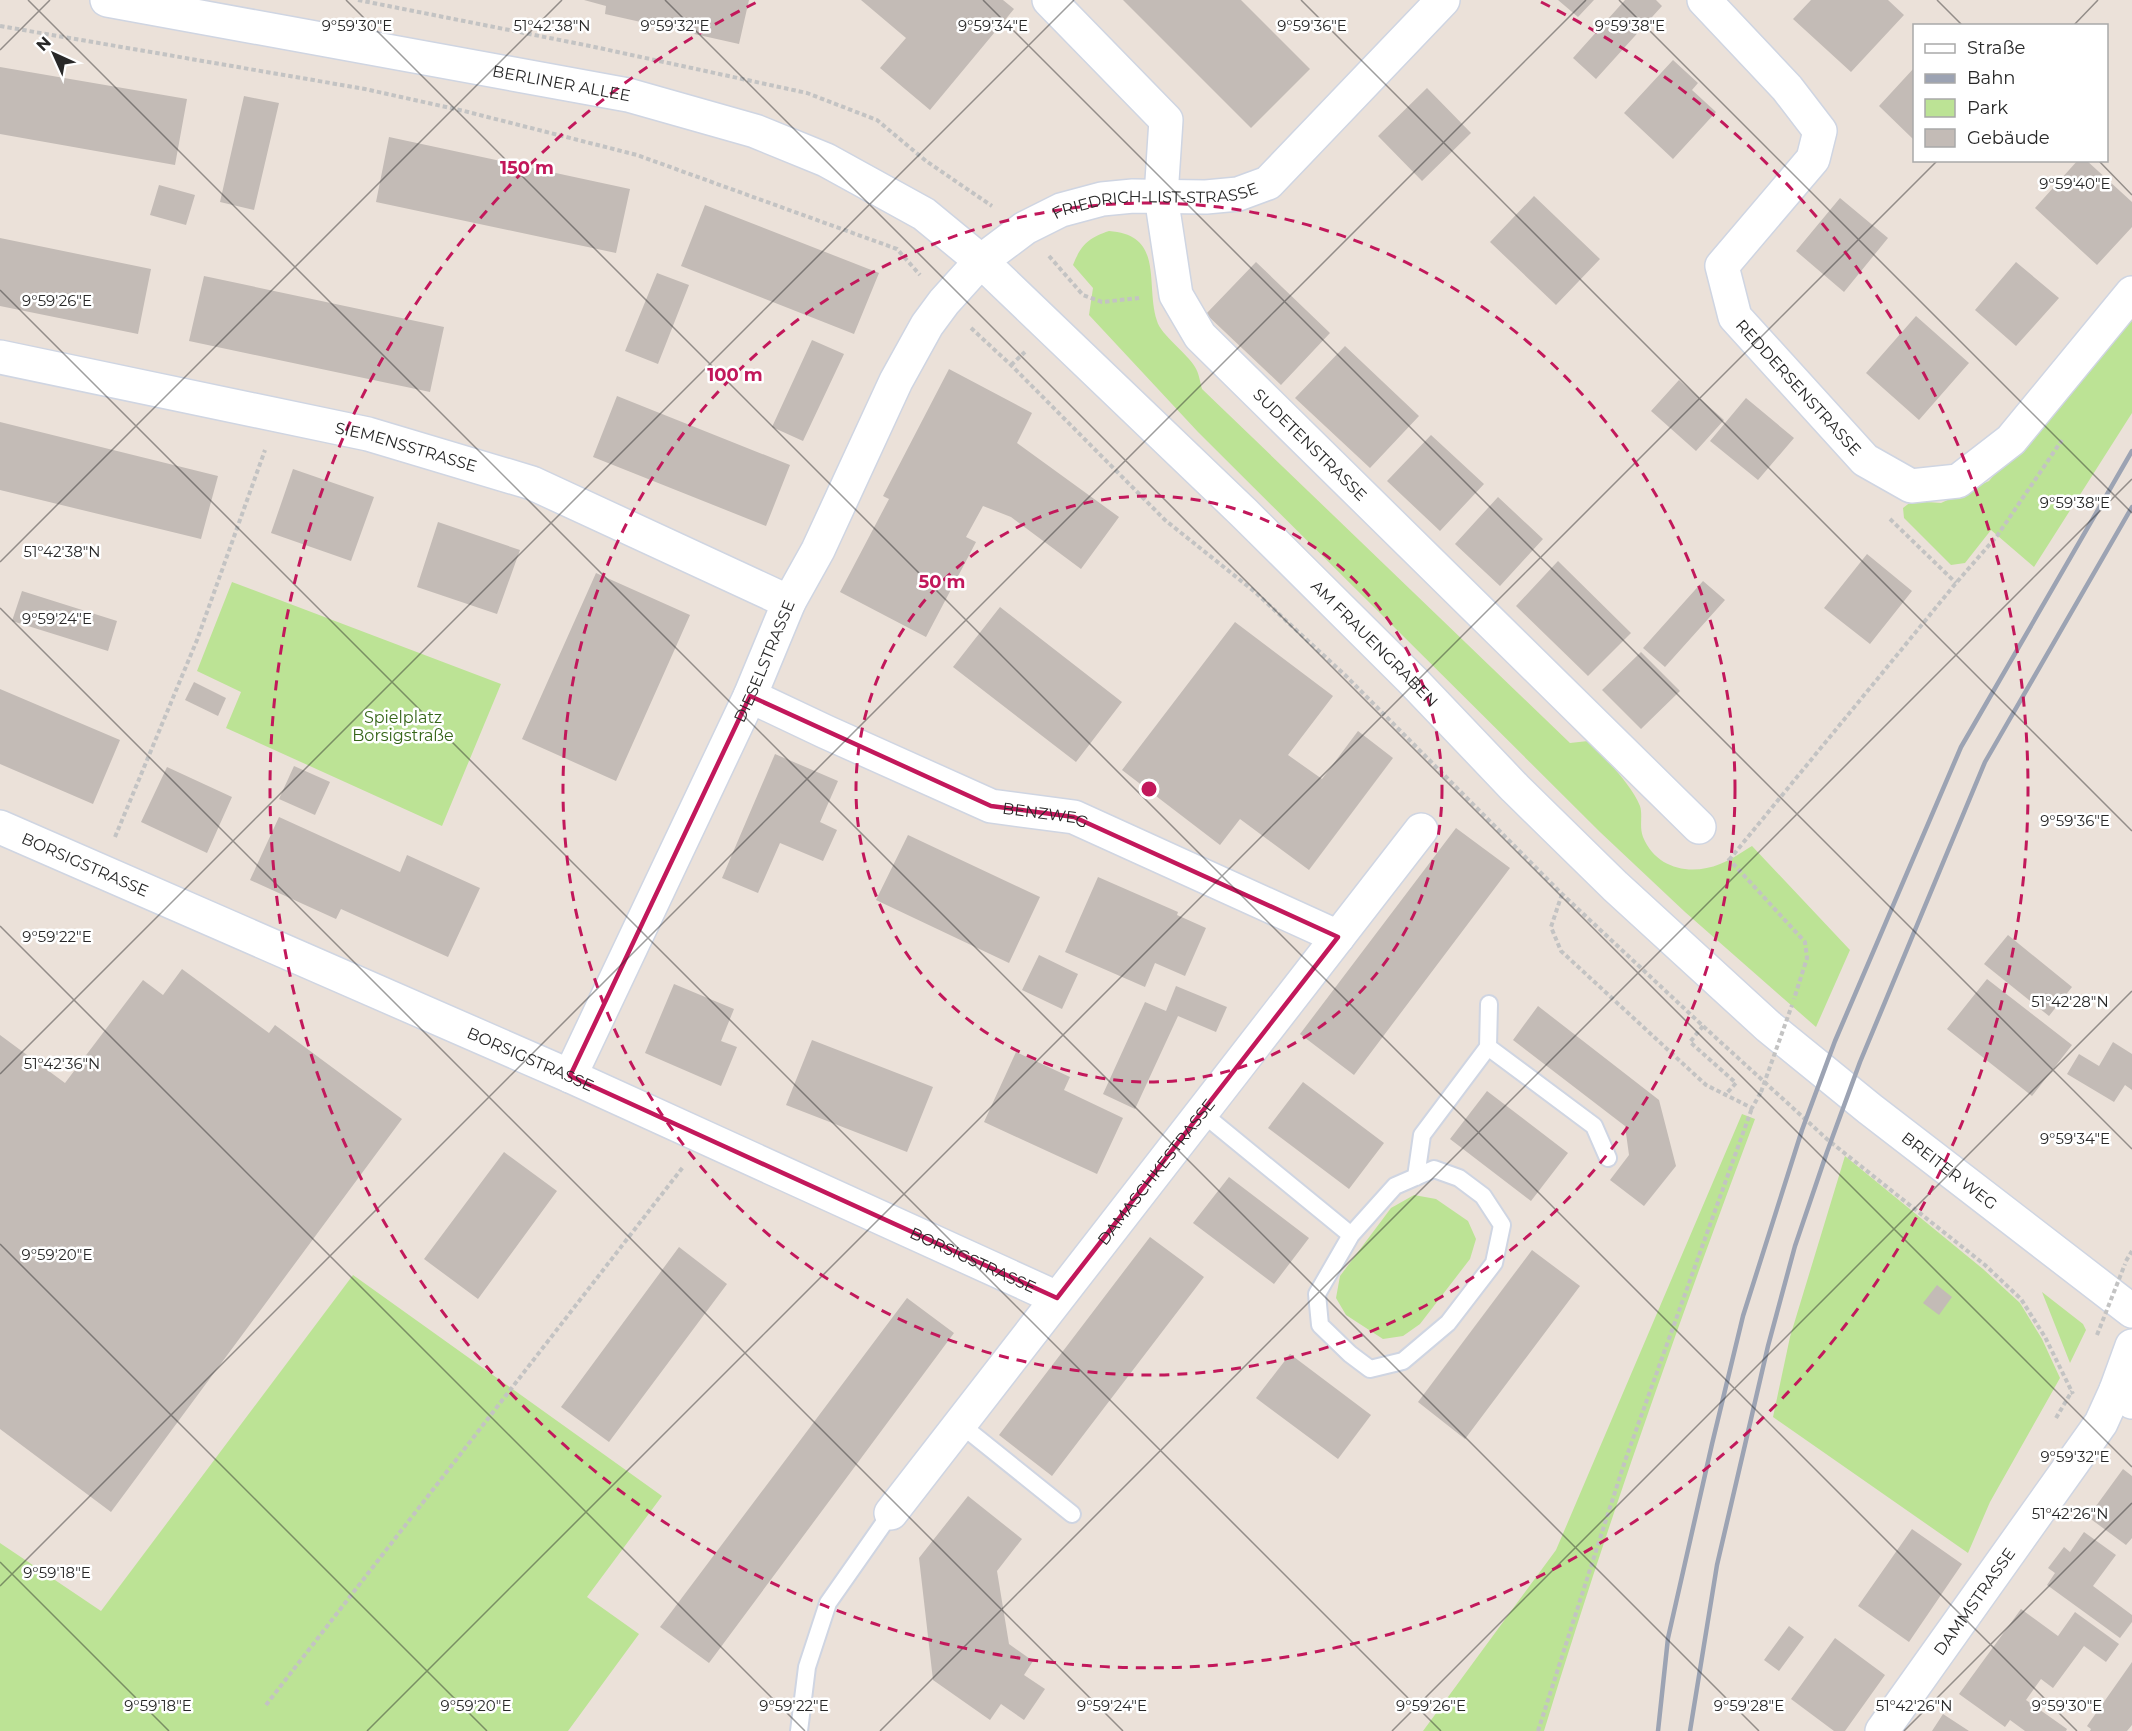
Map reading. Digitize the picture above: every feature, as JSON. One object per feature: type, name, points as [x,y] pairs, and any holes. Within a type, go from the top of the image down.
[{"type":"street","name":"BERLINER ALLEE","points":[[107,0],[628,95],[755,131],[826,160],[901,200],[924,214],[981,261]]},
{"type":"street","name":"SUDETENSTRASSE","points":[[1049,0],[1166,120],[1161,196],[1176,295],[1200,336],[1699,827]]},
{"type":"street","name":"FRIEDRICH-LIST-STRASSE","points":[[981,261],[1025,228],[1061,210],[1102,200],[1133,196],[1206,197],[1238,194],[1268,183],[1443,0]]},
{"type":"street","name":"REDDERSENSTRASSE","points":[[1704,0],[1786,88],[1820,131],[1813,159],[1722,266],[1735,317],[1865,460],[1911,486],[1958,482],[2011,441],[2132,293]]},
{"type":"street","name":"DIESELSTRASSE","points":[[570,1076],[750,696],[789,602],[818,550],[896,381],[927,325],[944,302],[981,261]]},
{"type":"street","name":"AM FRAUENGRABEN","points":[[981,261],[1244,513],[1413,681],[1515,788],[1615,885],[1781,1016]]},
{"type":"street","name":"SIEMENSSTRASSE","points":[[0,357],[368,434],[532,483],[789,602]]},
{"type":"street","name":"BENZWEG","points":[[750,696],[991,806],[1074,817],[1338,937]]},
{"type":"street","name":"BORSIGSTRASSE","points":[[0,827],[570,1076],[1057,1299]]},
{"type":"street","name":"DAMASCHKESTRASSE","points":[[891,1513],[1421,830]]},
{"type":"street","name":"BREITER WEG","points":[[1781,1016],[1880,1116],[2132,1311]]},
{"type":"street","name":"DAMMSTRASSE","points":[[1882,1731],[2101,1423],[2124,1396],[2130,1352]]},
{"type":"lane","points":[[1416,1177],[1422,1135],[1488,1047],[1489,1004]]},
{"type":"lane","points":[[1488,1047],[1594,1126],[1608,1158]]},
{"type":"lane","points":[[1202,1113],[1351,1235]]},
{"type":"lane","points":[[1434,1169],[1459,1178],[1483,1196],[1502,1225],[1494,1263],[1448,1323],[1403,1361],[1370,1369],[1350,1354],[1320,1325],[1317,1294],[1351,1235],[1395,1186],[1416,1177],[1434,1169]]},
{"type":"lane","points":[[960,1424],[1072,1514]]},
{"type":"lane","points":[[799,1731],[807,1667],[828,1603],[891,1513]]},
{"type":"path","points":[[0,26],[364,89],[464,111],[637,155],[897,249],[944,302],[1011,365],[1165,520],[1255,592],[1346,676],[1562,894],[1703,1026],[1828,1140],[1985,1265],[2021,1299],[2045,1337],[2071,1392],[2101,1423]]},
{"type":"path","points":[[1025,228],[1083,295],[1102,302],[1176,295]]},
{"type":"path","points":[[100,871],[197,640],[277,415]]},
{"type":"path","points":[[1729,860],[1997,536],[2063,438]]},
{"type":"path","points":[[1889,518],[1956,583]]},
{"type":"path","points":[[1538,1731],[1624,1461],[1752,1108],[1761,1092],[1781,1016],[1807,958],[1804,942],[1699,827]]},
{"type":"path","points":[[1562,894],[1551,927],[1561,951],[1706,1084],[1752,1108]]},
{"type":"path","points":[[1703,1026],[1690,1042],[1736,1083],[1726,1094]]},
{"type":"path","points":[[266,1705],[705,1138]]},
{"type":"path","points":[[2097,1335],[2132,1251]]},
{"type":"highlighted area","points":[[750,696],[991,806],[1074,817],[1338,937],[1057,1298],[570,1076]]},
{"type":"green space","points":[[1109,231],[1127,234],[1146,251],[1159,326],[1195,367],[1202,389],[1570,743],[1588,741],[1602,755],[1636,798],[1641,810],[1643,837],[1656,856],[1676,867],[1709,868],[1752,846],[1850,950],[1816,1027],[1685,912],[1600,832],[1198,432],[1089,315],[1093,288],[1073,265],[1086,243]]},
{"type":"green space","points":[[2132,311],[2132,413],[2034,567],[1991,530],[1965,563],[1951,565],[1904,518],[1903,508],[1912,501],[1941,503],[1989,481]]},
{"type":"green space","name":"Spielplatz Borsigstraße","points":[[232,582],[501,684],[442,826],[226,728],[241,692],[197,671]]},
{"type":"green space","points":[[1742,1114],[1755,1119],[1645,1423],[1544,1731],[1423,1731],[1556,1550]]},
{"type":"green space","points":[[1845,1156],[1983,1269],[2020,1303],[2042,1339],[2060,1378],[1990,1502],[1968,1553],[1773,1417],[1790,1337]]},
{"type":"green space","points":[[1414,1195],[1436,1199],[1468,1221],[1476,1239],[1470,1259],[1420,1324],[1403,1336],[1383,1339],[1346,1315],[1336,1298],[1340,1276],[1391,1208]]},
{"type":"green space","points":[[353,1275],[662,1496],[587,1597],[639,1634],[568,1731],[0,1731],[0,1543],[101,1611]]},
{"type":"green space","points":[[2042,1292],[2083,1324],[2086,1330],[2070,1363]]},
{"type":"building","points":[[584,0],[749,0],[739,44],[605,14],[606,6]]},
{"type":"building","points":[[861,0],[1003,0],[1014,9],[930,110],[880,68],[906,38]]},
{"type":"building","points":[[1123,0],[1241,0],[1310,69],[1251,128]]},
{"type":"building","points":[[1558,0],[1594,0],[1578,17]]},
{"type":"building","points":[[1625,0],[1656,0],[1662,6],[1596,79],[1573,58]]},
{"type":"building","points":[[1811,0],[1888,0],[1904,15],[1851,72],[1793,19]]},
{"type":"building","points":[[1673,60],[1698,83],[1692,90],[1716,112],[1673,159],[1624,113]]},
{"type":"building","points":[[0,67],[187,99],[175,165],[0,134]]},
{"type":"building","points":[[1913,69],[1913,139],[1879,106]]},
{"type":"building","points":[[1427,88],[1471,133],[1422,181],[1378,136]]},
{"type":"building","points":[[244,96],[279,103],[254,210],[220,202]]},
{"type":"building","points":[[389,137],[630,189],[616,253],[376,202]]},
{"type":"building","points":[[2076,162],[2088,162],[2132,202],[2132,227],[2097,265],[2035,208]]},
{"type":"building","points":[[159,185],[195,195],[186,225],[150,215]]},
{"type":"building","points":[[1534,196],[1600,259],[1556,305],[1490,242]]},
{"type":"building","points":[[1840,198],[1888,238],[1844,292],[1796,251]]},
{"type":"building","points":[[705,205],[879,273],[854,334],[681,266]]},
{"type":"building","points":[[0,238],[151,269],[138,334],[0,306]]},
{"type":"building","points":[[1256,262],[1330,333],[1281,385],[1206,314]]},
{"type":"building","points":[[2016,262],[2059,298],[2016,346],[1975,310]]},
{"type":"building","points":[[657,273],[689,285],[658,364],[625,351]]},
{"type":"building","points":[[204,276],[444,327],[430,392],[189,341]]},
{"type":"building","points":[[1916,316],[1969,363],[1919,420],[1866,373]]},
{"type":"building","points":[[812,340],[844,354],[803,441],[772,427]]},
{"type":"building","points":[[1345,346],[1419,416],[1370,468],[1295,398]]},
{"type":"building","points":[[949,369],[1032,413],[1017,443],[1119,517],[1081,569],[1011,517],[983,506],[966,537],[976,542],[926,637],[840,592],[889,499],[883,496]]},
{"type":"building","points":[[1679,380],[1724,420],[1696,451],[1651,411]]},
{"type":"building","points":[[617,396],[790,465],[766,526],[593,457]]},
{"type":"building","points":[[1746,398],[1794,438],[1758,480],[1710,441]]},
{"type":"building","points":[[0,422],[218,476],[201,539],[0,490]]},
{"type":"building","points":[[1431,435],[1484,484],[1440,531],[1387,481]]},
{"type":"building","points":[[293,469],[374,497],[351,561],[271,533]]},
{"type":"building","points":[[1498,497],[1543,539],[1500,586],[1455,544]]},
{"type":"building","points":[[438,522],[520,550],[497,614],[417,587]]},
{"type":"building","points":[[1867,554],[1912,591],[1870,644],[1824,608]]},
{"type":"building","points":[[1558,561],[1631,633],[1588,676],[1516,606]]},
{"type":"building","points":[[596,573],[690,615],[616,781],[522,739]]},
{"type":"building","points":[[1703,581],[1725,600],[1665,667],[1643,648]]},
{"type":"building","points":[[22,591],[117,621],[108,651],[12,621]]},
{"type":"building","points":[[1000,607],[1122,702],[1076,762],[953,667]]},
{"type":"building","points":[[1235,622],[1333,696],[1288,755],[1322,779],[1358,731],[1393,758],[1309,870],[1240,819],[1220,845],[1122,770]]},
{"type":"building","points":[[1641,652],[1680,691],[1641,729],[1602,690]]},
{"type":"building","points":[[194,682],[226,698],[218,716],[185,700]]},
{"type":"building","points":[[0,689],[120,740],[93,804],[0,764]]},
{"type":"building","points":[[775,754],[838,781],[820,822],[837,830],[823,861],[780,843],[758,893],[722,878]]},
{"type":"building","points":[[294,766],[330,782],[315,815],[279,799]]},
{"type":"building","points":[[167,767],[232,797],[207,853],[141,822]]},
{"type":"building","points":[[279,817],[400,872],[407,855],[480,888],[448,957],[341,909],[336,919],[250,880]]},
{"type":"building","points":[[1456,828],[1510,868],[1354,1075],[1300,1034]]},
{"type":"building","points":[[908,835],[1040,897],[1009,963],[876,900]]},
{"type":"building","points":[[1098,877],[1178,912],[1177,915],[1206,928],[1185,976],[1155,963],[1145,987],[1065,952]]},
{"type":"building","points":[[2008,935],[2072,987],[2049,1016],[1984,964]]},
{"type":"building","points":[[1039,955],[1078,974],[1062,1009],[1022,990]]},
{"type":"building","points":[[182,969],[269,1033],[275,1025],[402,1119],[111,1512],[0,1429],[0,1035],[65,1083],[143,980],[163,995]]},
{"type":"building","points":[[1987,979],[2072,1045],[2032,1096],[1947,1029]]},
{"type":"building","points":[[674,984],[734,1009],[721,1041],[737,1047],[721,1086],[645,1053]]},
{"type":"building","points":[[1176,986],[1227,1007],[1216,1032],[1178,1016],[1135,1109],[1103,1094],[1145,1002],[1166,1011]]},
{"type":"building","points":[[1538,1006],[1659,1100],[1676,1166],[1644,1206],[1610,1180],[1629,1155],[1625,1126],[1513,1040]]},
{"type":"building","points":[[812,1040],[933,1087],[907,1152],[786,1105]]},
{"type":"building","points":[[2113,1042],[2132,1054],[2132,1090],[2125,1085],[2114,1102],[2067,1074],[2079,1054],[2099,1066]]},
{"type":"building","points":[[1016,1052],[1070,1077],[1064,1090],[1123,1118],[1097,1174],[984,1122]]},
{"type":"building","points":[[1303,1082],[1384,1143],[1349,1189],[1268,1128]]},
{"type":"building","points":[[1487,1091],[1568,1153],[1531,1201],[1450,1139]]},
{"type":"building","points":[[504,1152],[557,1191],[478,1299],[424,1259]]},
{"type":"building","points":[[1229,1177],[1309,1238],[1274,1284],[1193,1223]]},
{"type":"building","points":[[1150,1237],[1204,1277],[1052,1476],[999,1435]]},
{"type":"building","points":[[679,1247],[727,1284],[609,1442],[561,1407]]},
{"type":"building","points":[[1532,1250],[1580,1286],[1465,1439],[1418,1402]]},
{"type":"building","points":[[1937,1285],[1952,1297],[1939,1315],[1923,1303]]},
{"type":"building","points":[[907,1298],[954,1333],[709,1663],[660,1627]]},
{"type":"building","points":[[1290,1354],[1371,1415],[1338,1459],[1256,1398]]},
{"type":"building","points":[[2123,1469],[2132,1476],[2132,1538],[2126,1545],[2088,1517]]},
{"type":"building","points":[[968,1496],[1022,1539],[997,1571],[1009,1644],[1033,1661],[1024,1675],[1045,1689],[1024,1720],[1001,1704],[990,1720],[933,1680],[919,1558]]},
{"type":"building","points":[[1912,1529],[1962,1564],[1909,1642],[1858,1606]]},
{"type":"building","points":[[2084,1532],[2116,1555],[2093,1586],[2132,1615],[2132,1622],[2120,1638],[2047,1585],[2055,1573],[2048,1568],[2064,1547],[2070,1552]]},
{"type":"building","points":[[2021,1609],[2058,1636],[2075,1612],[2119,1644],[2106,1662],[2084,1646],[2053,1688],[2041,1679],[2026,1700],[2067,1729],[2066,1731],[2025,1731],[2010,1720],[2005,1727],[1959,1694]]},
{"type":"building","points":[[1789,1626],[1804,1637],[1779,1671],[1764,1660]]},
{"type":"building","points":[[1835,1638],[1885,1675],[1845,1731],[1834,1731],[1791,1699]]},
{"type":"building","points":[[2132,1662],[2132,1725],[2127,1731],[2090,1731],[2091,1729],[2087,1726]]},
{"type":"building","points":[[1943,1714],[1969,1731],[1932,1731]]},
{"type":"railway","points":[[1658,1731],[1668,1638],[1712,1444],[1743,1316],[1802,1130],[1835,1041],[1961,747],[2132,451]]},
{"type":"railway","points":[[1690,1731],[1717,1565],[1768,1346],[1795,1246],[1827,1152],[1860,1062],[1985,762],[2132,507]]}]
